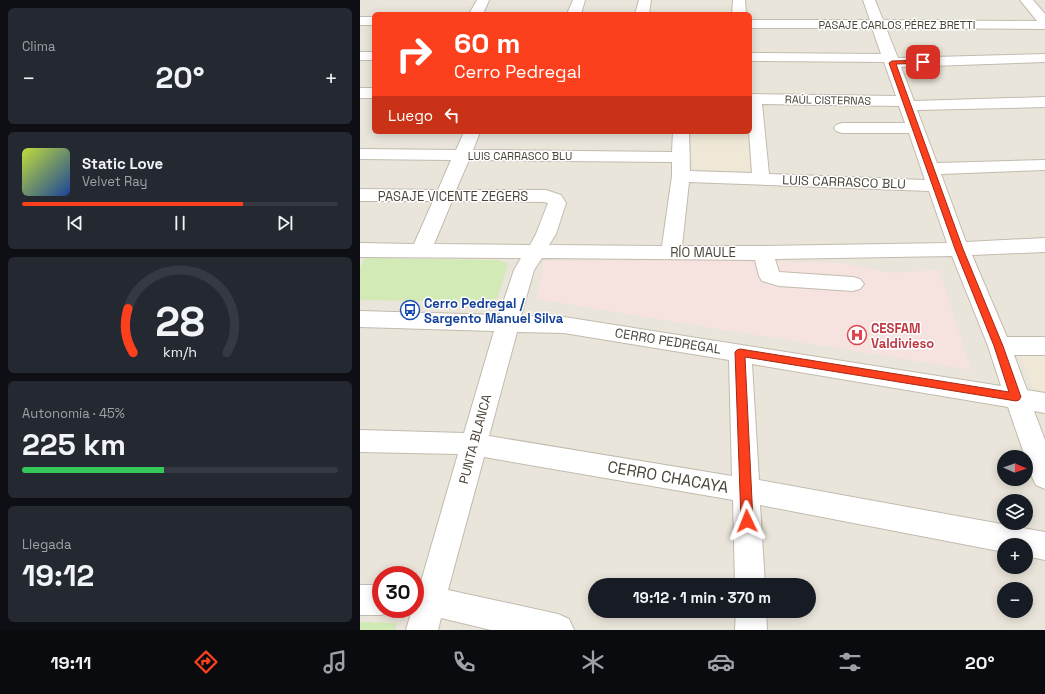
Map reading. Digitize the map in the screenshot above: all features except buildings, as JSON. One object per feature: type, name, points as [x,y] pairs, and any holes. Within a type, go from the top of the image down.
[{"type":"street","points":[[477,12],[484,0]]},
{"type":"street","points":[[575,12],[579,0]]},
{"type":"street","points":[[642,12],[645,0]]},
{"type":"street","points":[[739,0],[739,12]]},
{"type":"street","points":[[868,0],[879,25],[959,249],[999,346],[1045,477]]},
{"type":"street","points":[[1026,0],[1045,22]]},
{"type":"street","points":[[360,21],[372,21]]},
{"type":"street","name":"PASAJE CARLOS PÉREZ BRETTI","points":[[752,24],[1045,25]]},
{"type":"street","points":[[360,56],[372,56]]},
{"type":"street","points":[[752,58],[891,60],[1045,58]]},
{"type":"street","points":[[360,93],[372,93]]},
{"type":"street","points":[[752,99],[761,178]]},
{"type":"street","name":"RAÚL CISTERNAS","points":[[752,99],[907,103],[1045,102]]},
{"type":"street","points":[[842,128],[916,128]]},
{"type":"street","points":[[421,251],[471,134]]},
{"type":"street","points":[[671,252],[681,176],[681,134]]},
{"type":"street","name":"LUIS CARRASCO BLU","points":[[360,154],[462,156],[680,156]]},
{"type":"street","points":[[930,169],[1045,165]]},
{"type":"street","name":"LUIS CARRASCO BLU","points":[[681,176],[936,186]]},
{"type":"street","name":"PASAJE VICENTE ZEGERS","points":[[360,195],[546,196]]},
{"type":"street","name":"PUNTA BLANCA","points":[[424,598],[474,444],[507,322],[524,270],[534,251],[546,234],[557,203],[554,199],[546,196]]},
{"type":"street","name":"RÍO MAULE","points":[[360,250],[762,253],[959,249],[1045,245]]},
{"type":"street","points":[[762,253],[769,276],[779,279],[853,284]]},
{"type":"street","name":"CERRO PEDREGAL","points":[[360,319],[507,322],[564,325],[740,352],[1045,403]]},
{"type":"street","points":[[999,346],[1045,346]]},
{"type":"street","points":[[740,352],[750,578]]},
{"type":"street","name":"CERRO CHACAYA","points":[[360,441],[474,444],[746,490],[1045,546]]},
{"type":"street","points":[[360,600],[372,600]]},
{"type":"street","points":[[424,601],[558,630]]},
{"type":"street","name":"PUNTA BLANCA","points":[[422,618],[422,630]]},
{"type":"street","points":[[751,618],[752,630]]},
{"type":"shaded area","points":[[360,0],[1045,0],[1045,630],[360,630]]},
{"type":"shaded area","points":[[692,134],[750,134],[752,172],[692,169]]},
{"type":"shaded area","name":"CESFAM Valdivieso","points":[[699,260],[841,263],[890,273],[939,270],[971,370],[537,299],[544,261]]},
{"type":"shaded area","points":[[1045,352],[1045,391],[1033,388],[1019,353]]},
{"type":"green space","points":[[365,258],[499,260],[508,264],[497,298],[486,302],[360,300],[360,268]]},
{"type":"green space","points":[[360,622],[397,623],[395,630],[360,630]]},
{"type":"place","name":"Cerro Pedregal / Sargento Manuel Silva","points":[[410,310]]},
{"type":"place","name":"CESFAM Valdivieso","points":[[857,335]]},
{"type":"route","points":[[747,521],[740,352],[1016,397],[999,346],[959,249],[892,63],[923,62]]}]
